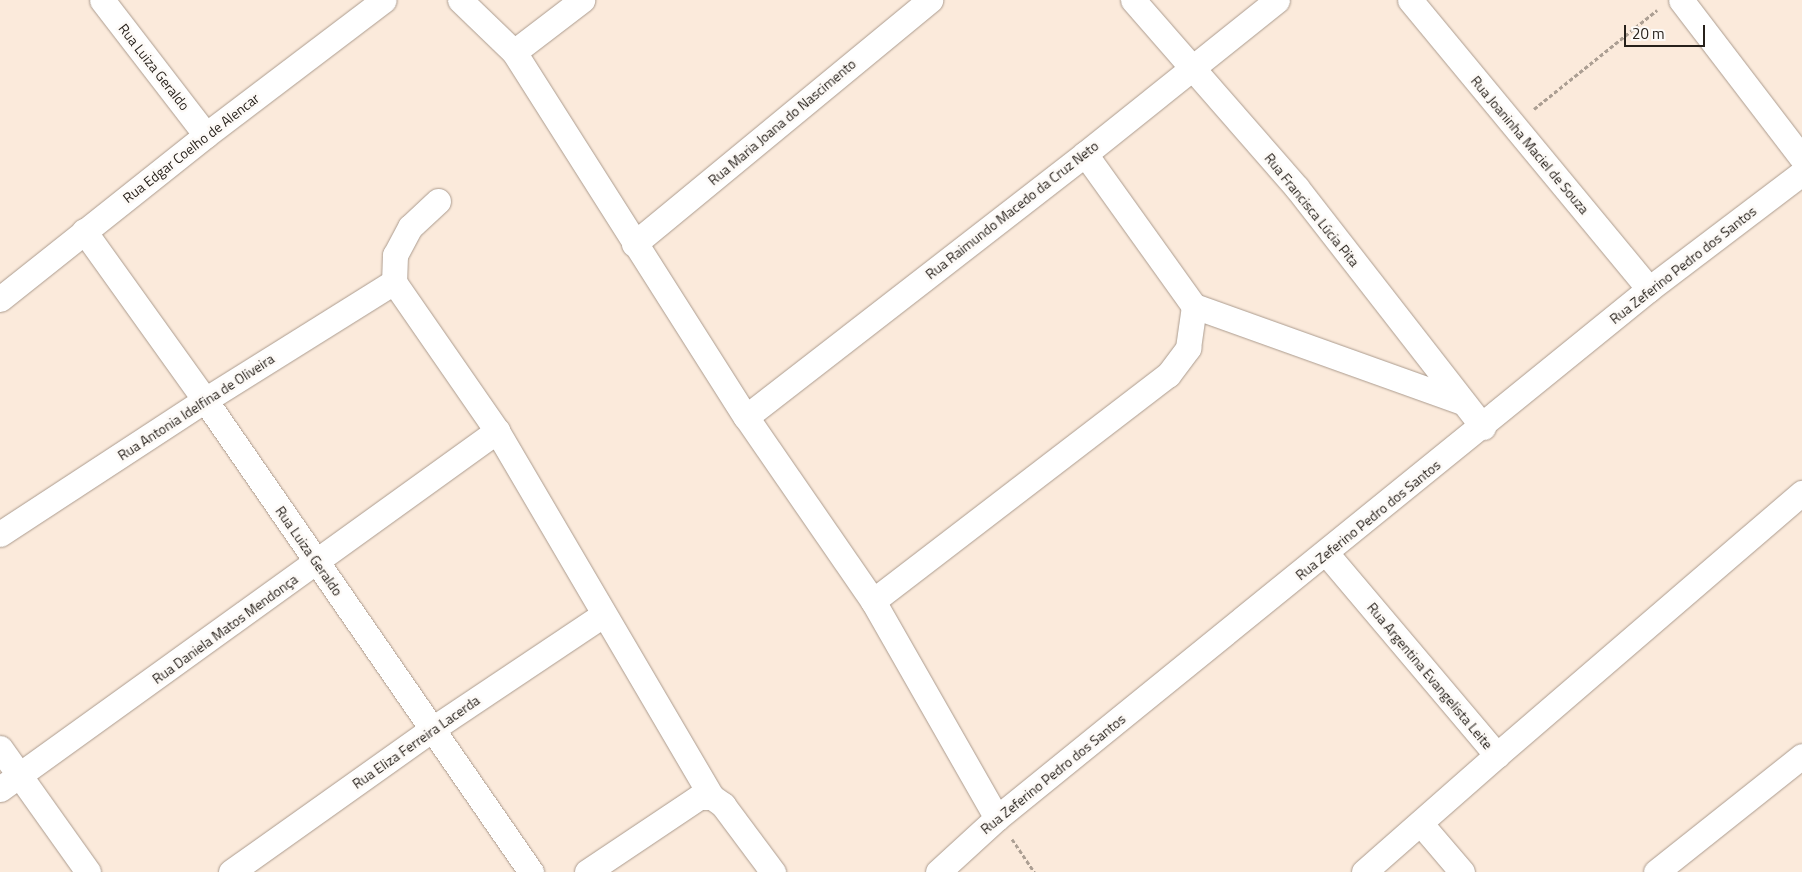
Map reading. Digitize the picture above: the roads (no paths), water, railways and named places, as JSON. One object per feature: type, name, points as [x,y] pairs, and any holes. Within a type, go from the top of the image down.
[{"type":"street","name":"Rua Luiza Geraldo","points":[[102,0],[206,135]]},
{"type":"street","name":"Rua Edgar Coelho de Alencar","points":[[0,299],[206,135],[384,0]]},
{"type":"street","points":[[460,0],[514,52],[634,244],[746,417],[873,601],[998,818]]},
{"type":"street","points":[[514,52],[582,0]]},
{"type":"street","name":"Rua Maria Joana do Nascimento","points":[[634,244],[930,0]]},
{"type":"street","name":"Rua Francisca Lúcia Pita","points":[[1133,0],[1192,65],[1297,188],[1482,427]]},
{"type":"street","name":"Rua Raimundo Macedo da Cruz Neto","points":[[746,417],[1085,154],[1192,65],[1277,0]]},
{"type":"street","name":"Rua Joaninha Maciel de Souza","points":[[1410,0],[1649,289]]},
{"type":"street","points":[[1672,3],[1802,158]]},
{"type":"street","points":[[1085,154],[1194,306],[1462,402]]},
{"type":"street","name":"Rua Zeferino Pedro dos Santos","points":[[938,872],[998,818],[1482,427],[1649,289],[1802,173]]},
{"type":"street","points":[[438,201],[410,227],[395,255],[394,282],[497,431],[603,615],[712,798],[723,805],[744,829],[773,872]]},
{"type":"street","name":"Rua Luiza Geraldo","points":[[84,232],[205,400],[434,728],[531,872]]},
{"type":"street","name":"Rua Antonia Idelfina de Oliveira","points":[[0,534],[205,400],[394,282]]},
{"type":"street","points":[[873,601],[1168,375],[1188,348],[1194,306]]},
{"type":"street","name":"Rua Daniela Matos Mendonça","points":[[9,783],[317,563],[497,431]]},
{"type":"street","points":[[1497,755],[1802,493]]},
{"type":"street","name":"Rua Argentina Evangelista Leite","points":[[1326,553],[1497,755],[1421,824],[1364,872]]},
{"type":"street","name":"Rua Eliza Ferreira Lacerda","points":[[231,872],[434,728],[603,615]]},
{"type":"street","points":[[0,748],[9,783],[88,872]]},
{"type":"street","points":[[1656,872],[1802,756]]},
{"type":"street","points":[[588,872],[699,797],[712,798]]},
{"type":"street","points":[[1421,824],[1462,872]]}]
